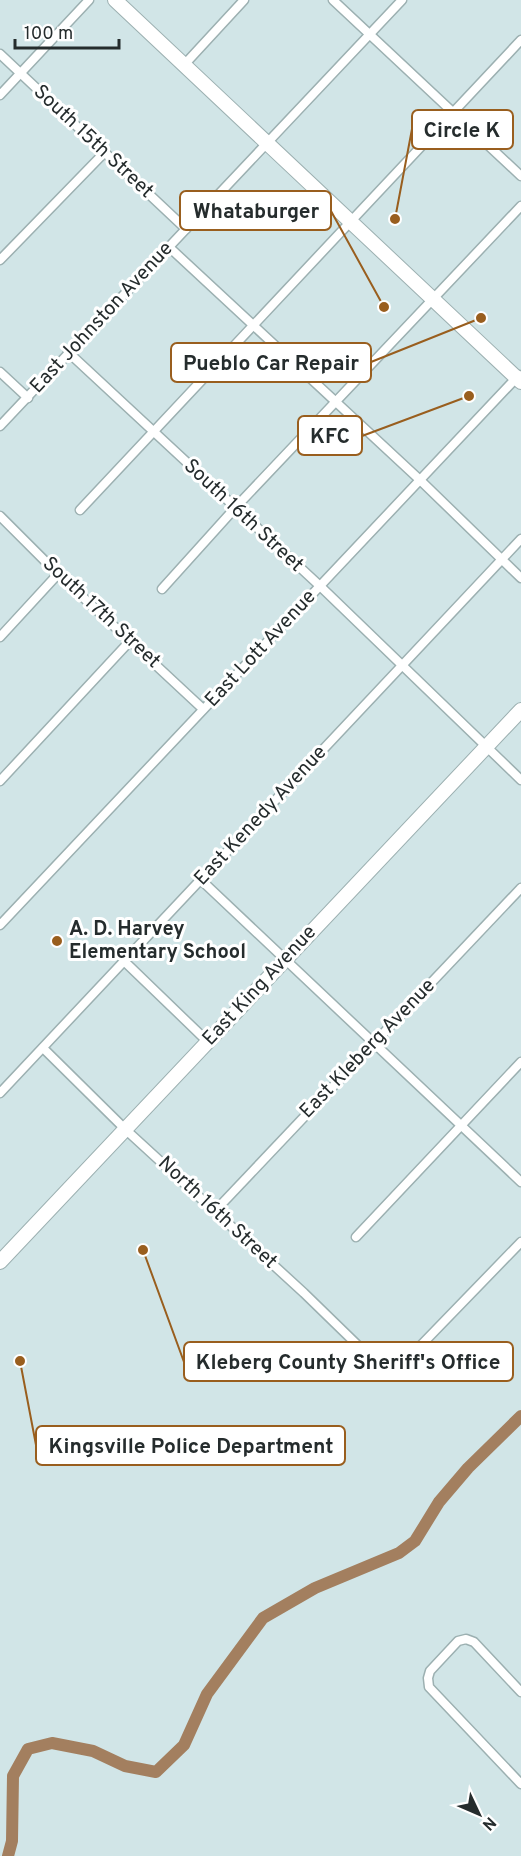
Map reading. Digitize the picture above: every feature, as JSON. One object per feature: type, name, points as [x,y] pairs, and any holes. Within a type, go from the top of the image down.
[{"type":"main road","points":[[115,0],[519,378]]},
{"type":"main road","name":"East King Avenue","points":[[0,1262],[521,710]]},
{"type":"street","points":[[0,96],[89,0]]},
{"type":"street","points":[[184,65],[244,0]]},
{"type":"street","points":[[333,0],[521,176]]},
{"type":"street","name":"East Johnston Avenue","points":[[0,426],[402,0]]},
{"type":"street","points":[[80,510],[521,40]]},
{"type":"street","name":"South 15th Street","points":[[0,54],[186,229]]},
{"type":"street","points":[[0,260],[104,153]]},
{"type":"street","points":[[162,590],[235,507],[521,206]]},
{"type":"street","points":[[169,247],[420,480],[521,578]]},
{"type":"street","name":"South 16th Street","points":[[68,352],[320,586],[521,780]]},
{"type":"street","points":[[0,372],[28,398]]},
{"type":"street","name":"East Lott Avenue","points":[[0,925],[519,378]]},
{"type":"street","name":"South 17th Street","points":[[0,516],[58,574],[203,709]]},
{"type":"street","name":"East Kenedy Avenue","points":[[0,1093],[521,539]]},
{"type":"street","points":[[0,637],[58,574]]},
{"type":"street","points":[[0,781],[130,641]]},
{"type":"street","points":[[201,880],[521,1182]]},
{"type":"street","name":"East Kleberg Avenue","points":[[215,1211],[521,888]]},
{"type":"street","points":[[124,961],[208,1042]]},
{"type":"street","name":"North 16th Street","points":[[43,1048],[125,1129],[378,1365],[396,1371],[521,1242]]},
{"type":"street","points":[[356,1238],[521,1062]]},
{"type":"street","points":[[521,1692],[474,1642],[466,1639],[458,1641],[430,1671],[428,1678],[429,1687],[521,1784]]},
{"type":"waterway","points":[[8,1856],[12,1841],[13,1776],[28,1749],[52,1743],[93,1751],[125,1766],[156,1772],[184,1745],[207,1694],[263,1618],[315,1588],[399,1553],[415,1541],[439,1502],[468,1468],[521,1416]]},
{"type":"place","name":"Circle K","points":[[395,219]]},
{"type":"place","name":"Whataburger","points":[[384,307]]},
{"type":"place","name":"Pueblo Car Repair","points":[[481,318]]},
{"type":"place","name":"KFC","points":[[469,396]]},
{"type":"place","name":"A. D. Harvey Elementary School","points":[[57,941]]},
{"type":"place","name":"Kleberg County Sheriff's Office","points":[[143,1250]]},
{"type":"place","name":"Kingsville Police Department","points":[[20,1361]]}]
